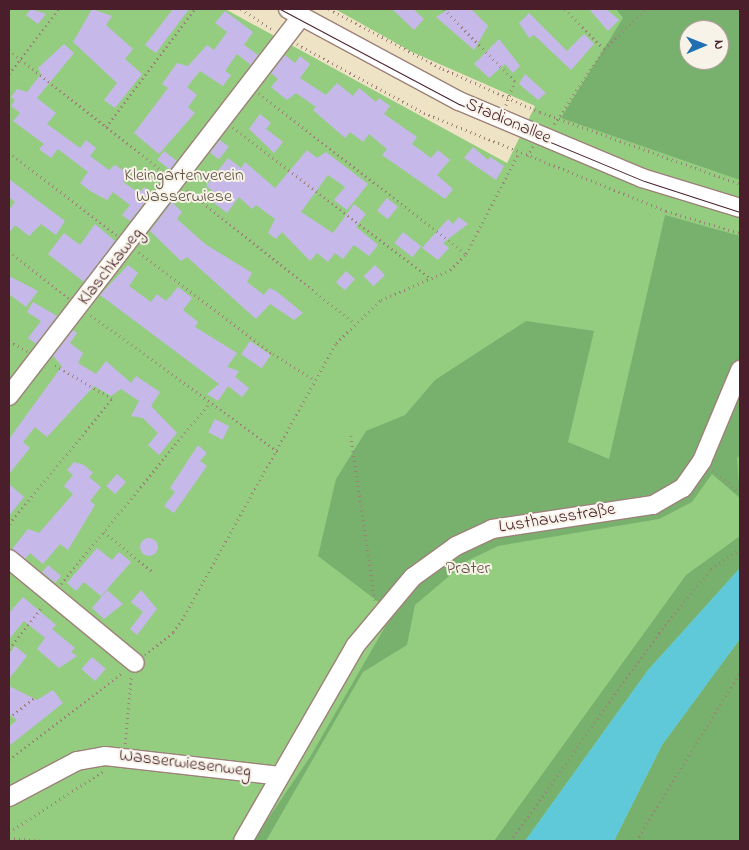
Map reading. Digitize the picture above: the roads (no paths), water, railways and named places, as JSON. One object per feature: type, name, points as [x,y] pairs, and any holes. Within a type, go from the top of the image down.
[{"type":"street","name":"Klaschkaweg","points":[[9,396],[129,244],[286,38],[294,13]]},
{"type":"street","name":"Stadionallee","points":[[294,13],[400,71],[545,138],[676,190],[740,208]]},
{"type":"street","name":"Lusthausstraße","points":[[243,841],[355,646],[413,576],[465,541],[492,528],[653,505],[683,488],[702,461],[740,370]]},
{"type":"street","points":[[9,559],[135,663]]},
{"type":"street","name":"Wasserwiesenweg","points":[[9,796],[76,761],[105,756],[280,776]]},
{"type":"water","points":[[740,568],[740,639],[662,745],[614,841],[525,841],[648,670]]},
{"type":"tram line","points":[[280,9],[459,104],[644,181],[740,212]]},
{"type":"park label","name":"Kleingartenverein Wasserwiese","points":[[184,187]]},
{"type":"park label","name":"Prater","points":[[468,569]]}]
